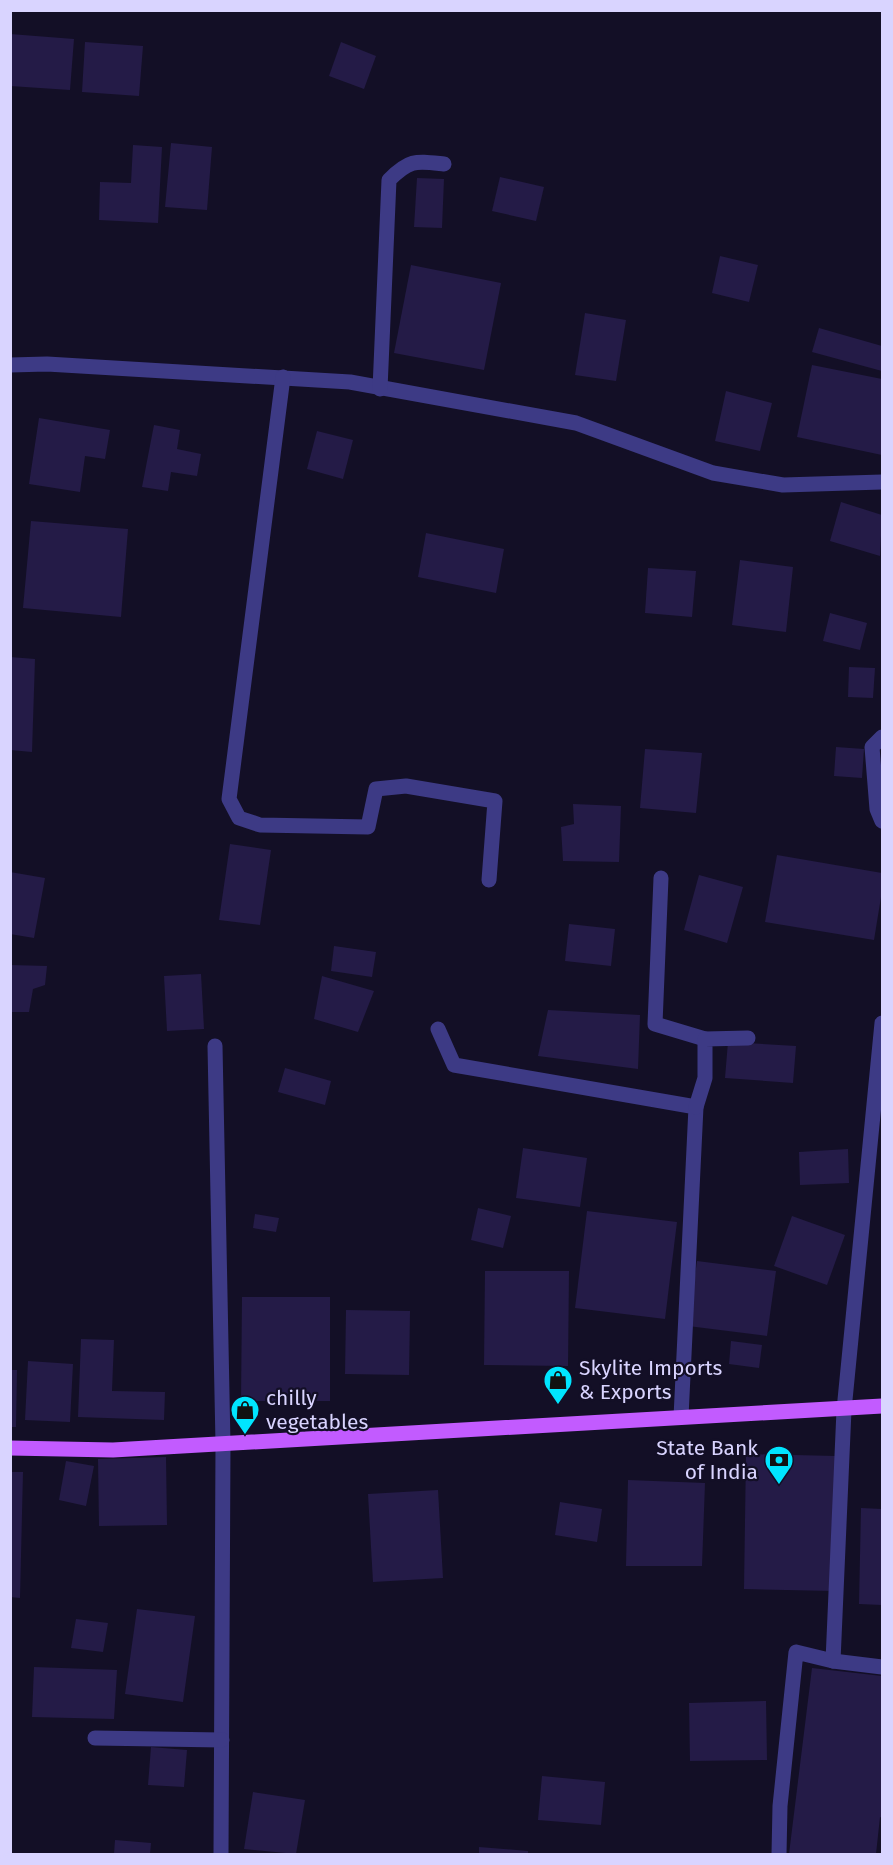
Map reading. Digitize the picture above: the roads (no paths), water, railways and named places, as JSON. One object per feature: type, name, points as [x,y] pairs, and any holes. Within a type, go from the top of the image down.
[{"type":"main road","points":[[10,1448],[113,1450],[844,1410],[882,1406]]},
{"type":"street","points":[[380,389],[389,180],[405,164],[419,161],[444,165]]},
{"type":"street","points":[[10,365],[47,364],[350,382],[576,423],[713,473],[783,485],[882,482]]},
{"type":"street","points":[[283,378],[229,800],[239,818],[260,825],[368,827],[376,789],[406,786],[495,801],[489,880]]},
{"type":"street","points":[[882,737],[872,747],[877,809],[882,821]]},
{"type":"street","points":[[661,878],[655,1024],[705,1039],[748,1038]]},
{"type":"street","points":[[833,1661],[844,1410],[882,1023]]},
{"type":"street","points":[[438,1029],[454,1065],[696,1107]]},
{"type":"street","points":[[681,1418],[696,1107],[705,1078],[705,1039]]},
{"type":"street","points":[[215,1046],[223,1444],[221,1854]]},
{"type":"street","points":[[779,1854],[780,1806],[796,1652],[833,1661],[882,1667]]},
{"type":"street","points":[[95,1738],[222,1740]]},
{"type":"place","name":"Skylite Imports & Exports","points":[[558,1406]]},
{"type":"place","name":"chilly vegetables","points":[[245,1436]]},
{"type":"place","name":"State Bank of India","points":[[779,1486]]}]
